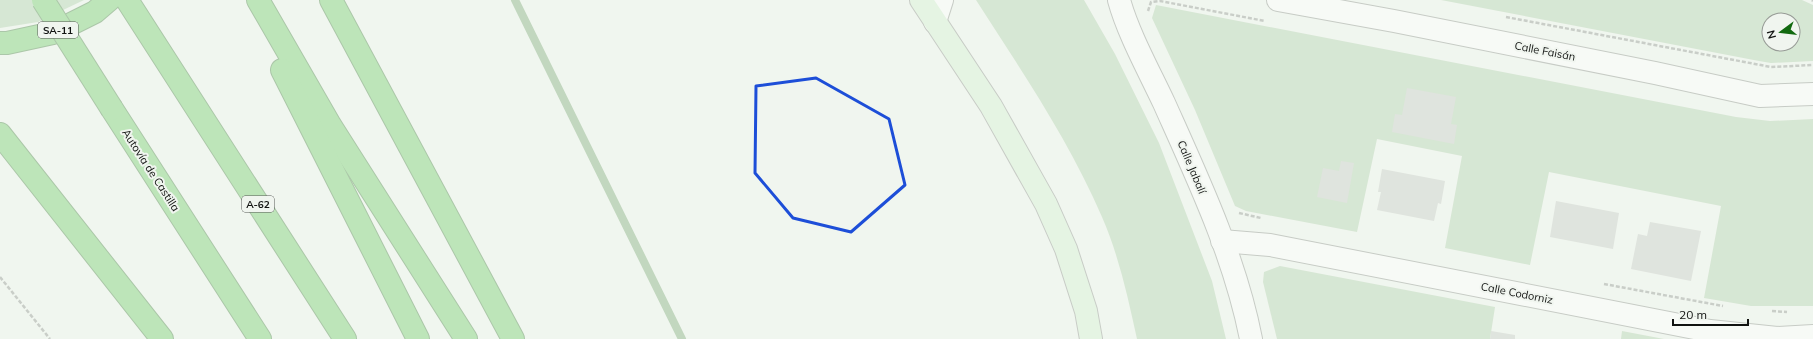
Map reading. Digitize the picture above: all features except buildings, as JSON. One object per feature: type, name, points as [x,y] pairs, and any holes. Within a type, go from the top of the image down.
[{"type":"highway","name":"Autovía de Castilla","points":[[43,0],[260,339]]},
{"type":"highway","name":"SA-11","points":[[0,43],[7,43],[53,33],[95,12],[109,0]]},
{"type":"highway","name":"A-62","points":[[127,0],[345,339]]},
{"type":"highway","points":[[254,0],[276,57],[418,339]]},
{"type":"highway","points":[[258,0],[330,125],[466,339]]},
{"type":"highway","points":[[331,0],[513,339]]},
{"type":"highway","points":[[0,134],[162,339]]},
{"type":"street","points":[[921,0],[991,106],[1046,204],[1066,249],[1086,311],[1091,339]]},
{"type":"street","points":[[935,22],[942,0]]},
{"type":"street","name":"Calle Jabalí","points":[[1119,0],[1132,33],[1190,160],[1222,241],[1244,303],[1251,339]]},
{"type":"street","name":"Calle Faisán","points":[[1278,0],[1333,5],[1394,21],[1760,96],[1813,94]]},
{"type":"street","name":"Calle Codorniz","points":[[1222,241],[1270,245],[1710,332],[1777,338],[1813,336]]},
{"type":"path","points":[[1147,14],[1151,2],[1160,1],[1267,21]]},
{"type":"path","points":[[1502,16],[1764,66],[1813,65]]},
{"type":"path","points":[[1237,212],[1242,215],[1266,219]]},
{"type":"path","points":[[0,277],[50,339]]},
{"type":"path","points":[[1600,283],[1729,308]]},
{"type":"path","points":[[1768,311],[1794,312]]},
{"type":"highlighted area","points":[[816,78],[889,119],[905,185],[851,232],[793,218],[755,173],[756,86]]},
{"type":"green space","points":[[0,0],[84,0],[38,22],[0,28]]},
{"type":"green space","points":[[976,0],[1084,0],[1115,54],[1159,143],[1212,281],[1226,339],[1137,339],[1118,262],[1108,232],[1089,188],[1044,106]]},
{"type":"green space","points":[[1441,0],[1802,0],[1813,5],[1813,61],[1771,63]]},
{"type":"green space","points":[[1156,5],[1736,117],[1770,121],[1813,119],[1813,306],[1751,306],[1704,298],[1721,206],[1549,172],[1530,265],[1445,248],[1462,156],[1377,139],[1357,232],[1246,211],[1235,206],[1195,110],[1152,18]]},
{"type":"green space","points":[[1280,266],[1495,307],[1490,339],[1277,339],[1263,282],[1264,272]]},
{"type":"green space","points":[[1622,331],[1664,339],[1621,339]]},
{"type":"waterway","points":[[515,0],[682,339]]}]
